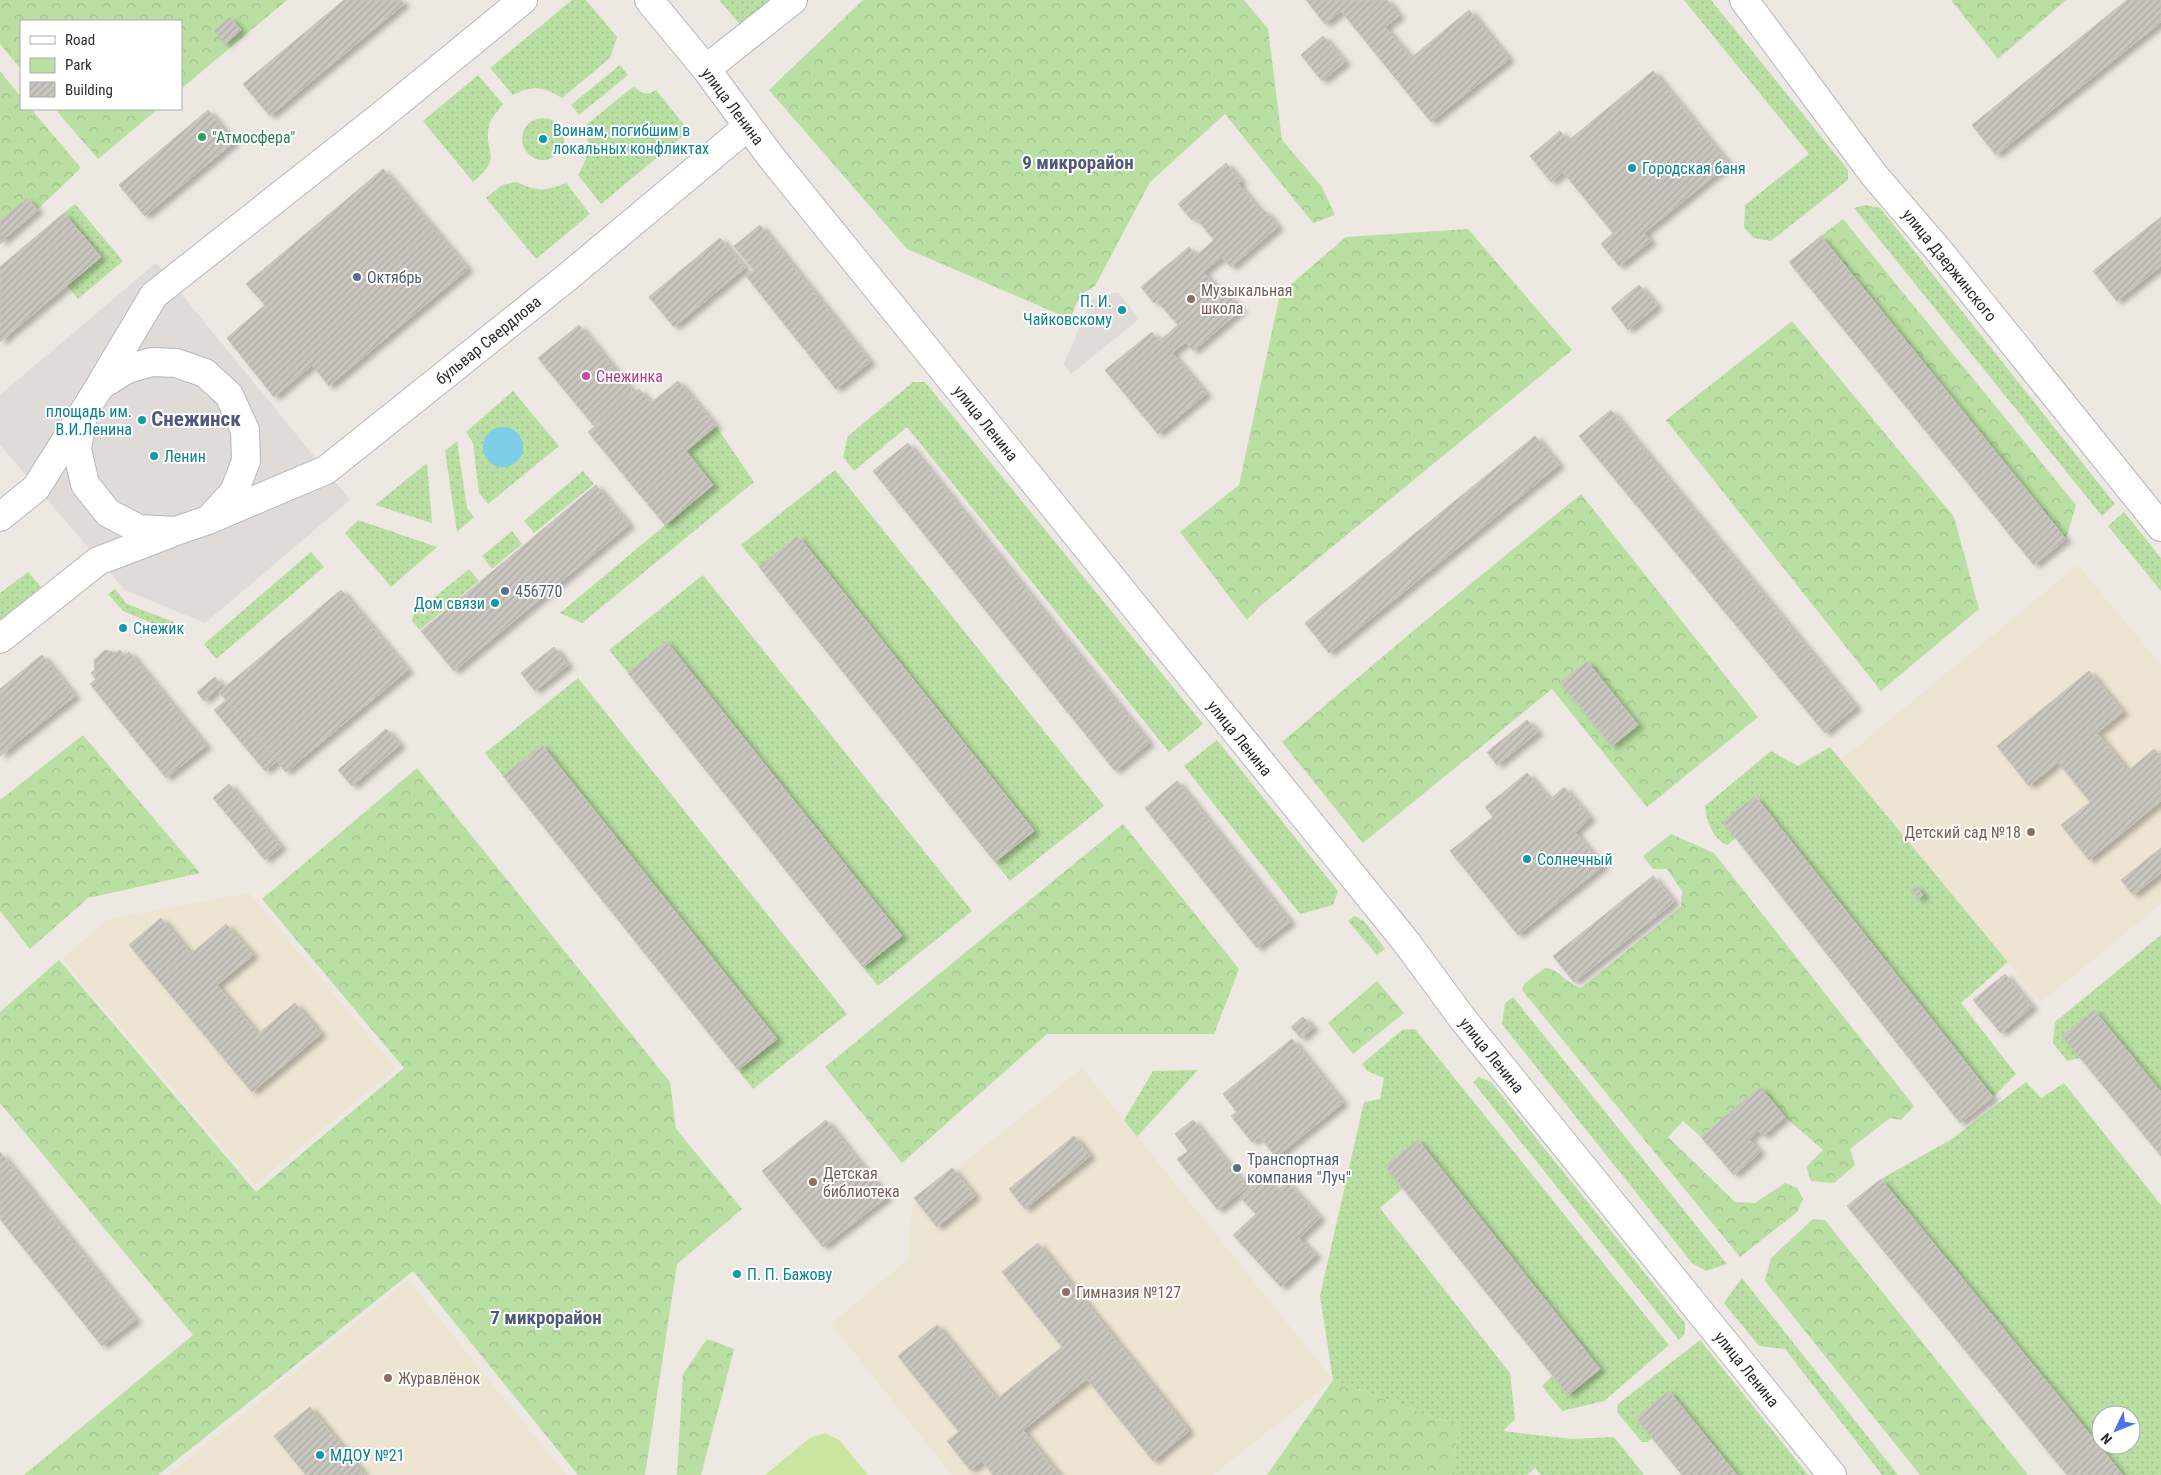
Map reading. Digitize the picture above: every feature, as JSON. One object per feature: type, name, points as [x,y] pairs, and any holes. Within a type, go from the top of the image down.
[{"type":"street","points":[[0,517],[36,488],[83,415],[154,295],[381,116],[523,0]]},
{"type":"street","name":"улица Ленина","points":[[649,0],[706,69],[747,127],[1407,943],[1462,1018],[1832,1475]]},
{"type":"street","points":[[706,69],[793,0]]},
{"type":"street","name":"улица Дзержинского","points":[[1744,0],[1874,175],[1940,252],[2161,527]]},
{"type":"street","name":"бульвар Свердлова","points":[[208,520],[326,470],[558,285],[747,127]]},
{"type":"street","points":[[0,639],[98,561],[208,520],[234,492],[246,461],[245,430],[229,396],[204,374],[176,363],[152,362],[127,369],[100,386]]},
{"type":"street","points":[[83,415],[77,449],[85,484],[108,513],[139,529],[176,531]]},
{"type":"shaded area","name":"площадь им. В.И.Ленина","points":[[156,263],[350,500],[205,623],[125,590],[0,445],[0,395]]},
{"type":"shaded area","points":[[1118,292],[1139,319],[1071,374],[1064,364],[1091,300]]},
{"type":"shaded area","name":"Детский сад №18","points":[[2078,565],[2161,665],[2161,904],[2041,1002],[1841,760]]},
{"type":"shaded area","points":[[249,893],[396,1068],[255,1185],[62,959],[108,919]]},
{"type":"shaded area","name":"Гимназия №127","points":[[1082,1068],[1333,1380],[1213,1475],[952,1475],[831,1324],[909,1259],[912,1205]]},
{"type":"shaded area","name":"Журавлёнок","points":[[408,1280],[566,1475],[169,1475]]},
{"type":"green space","points":[[0,0],[287,0],[182,88],[182,20],[20,20],[20,68],[0,44]]},
{"type":"green space","points":[[572,0],[586,0],[617,37],[610,58],[562,98],[538,88],[532,88],[513,95],[490,68]]},
{"type":"green space","points":[[719,0],[777,0],[743,28]]},
{"type":"green space","points":[[863,0],[1244,0],[1268,29],[1282,140],[1322,187],[1335,215],[1313,223],[1225,114],[1150,182],[1095,286],[1080,295],[1070,319],[907,249],[769,90]]},
{"type":"green space","points":[[1684,0],[1711,0],[1848,170],[1848,180],[1771,241],[1754,238],[1744,228],[1745,205],[1809,154]]},
{"type":"green space","points":[[1951,0],[2066,0],[1998,59]]},
{"type":"green space","points":[[620,65],[628,75],[579,115],[571,105]]},
{"type":"green space","points":[[0,71],[20,96],[20,110],[32,110],[81,168],[0,245]]},
{"type":"green space","points":[[478,75],[503,104],[489,125],[488,143],[491,160],[483,173],[473,182],[423,121]]},
{"type":"green space","points":[[634,86],[644,93],[656,90],[689,131],[601,204],[578,175],[588,151],[585,126]]},
{"type":"green space","points":[[56,110],[157,110],[98,159]]},
{"type":"green space","points":[[543,118],[558,124],[564,139],[558,154],[543,160],[528,154],[522,139],[528,124]]},
{"type":"green space","points":[[517,182],[536,189],[553,188],[566,183],[590,214],[536,259],[486,198],[502,185]]},
{"type":"green space","points":[[75,204],[123,261],[78,299],[67,285],[64,213]]},
{"type":"green space","points":[[1866,205],[1880,208],[2115,504],[2102,516],[1854,208]]},
{"type":"green space","points":[[1843,219],[2076,505],[2066,539],[1821,236]]},
{"type":"green space","points":[[1468,229],[1572,350],[1259,607],[1247,620],[1180,532],[1239,485],[1280,294],[1346,237]]},
{"type":"green space","points":[[1792,321],[1954,517],[1979,609],[1881,691],[1666,420]]},
{"type":"green space","points":[[913,382],[925,382],[1203,724],[1169,752],[907,427],[854,471],[843,457],[848,436]]},
{"type":"green space","points":[[513,391],[559,446],[488,504],[479,493],[473,443],[466,432]]},
{"type":"green space","points":[[716,426],[754,482],[582,623],[560,613],[713,485],[686,451]]},
{"type":"green space","points":[[457,441],[467,508],[474,517],[457,532],[445,451]]},
{"type":"green space","points":[[427,463],[432,523],[375,505]]},
{"type":"green space","points":[[835,470],[1104,806],[1010,881],[995,862],[1034,830],[799,536],[759,567],[741,545]]},
{"type":"green space","points":[[583,471],[594,484],[534,533],[524,521]]},
{"type":"green space","points":[[1581,494],[1758,717],[1647,807],[1552,689],[1363,843],[1282,742],[1419,626]],"holes":[[[1586,661],[1638,724],[1612,746],[1560,683]]]},
{"type":"green space","points":[[2124,512],[2161,558],[2161,591],[2108,526]]},
{"type":"green space","points":[[358,520],[437,547],[391,587],[345,533]]},
{"type":"green space","points":[[512,531],[522,544],[492,569],[482,556]]},
{"type":"green space","points":[[311,552],[324,567],[216,659],[204,644]]},
{"type":"green space","points":[[469,569],[479,581],[420,630],[412,621],[413,615]]},
{"type":"green space","points":[[28,572],[41,587],[0,620],[0,593]]},
{"type":"green space","points":[[703,575],[972,911],[878,986],[863,967],[902,936],[667,642],[628,673],[609,650]]},
{"type":"green space","points":[[115,589],[127,604],[174,622],[171,631],[123,611],[108,594]]},
{"type":"green space","points":[[578,678],[847,1014],[753,1089],[738,1070],[777,1039],[542,745],[503,776],[485,753]]},
{"type":"green space","points":[[83,735],[200,873],[88,898],[30,949],[0,911],[0,800]]},
{"type":"green space","points":[[1217,740],[1338,891],[1333,905],[1300,914],[1184,766]]},
{"type":"green space","points":[[1830,747],[2008,962],[1961,1003],[2016,1074],[1993,1097],[1756,796],[1723,822],[1736,838],[1727,845],[1711,829],[1705,806],[1771,751],[1798,766]]},
{"type":"green space","points":[[417,768],[670,1082],[676,1129],[742,1209],[677,1264],[645,1475],[578,1475],[413,1271],[158,1475],[24,1475],[193,1335],[0,1103],[0,1012],[59,960],[256,1192],[404,1068],[262,899]]},
{"type":"green space","points":[[1123,824],[1239,969],[1214,1034],[1047,1034],[902,1163],[825,1067]]},
{"type":"green space","points":[[1671,834],[1714,853],[1914,1106],[1901,1120],[1890,1118],[1850,1149],[1855,1165],[1834,1183],[1811,1181],[1806,1167],[1823,1150],[1785,1117],[1760,1087],[1701,1137],[1683,1121],[1668,1137],[1735,1202],[1755,1203],[1785,1183],[1797,1188],[1803,1199],[1797,1212],[1740,1257],[1522,990],[1524,984],[1545,968],[1555,971],[1581,988],[1681,907],[1682,891],[1667,869],[1653,869],[1643,856]]},
{"type":"green space","points":[[1354,916],[1364,921],[1385,949],[1377,955],[1348,921]]},
{"type":"green space","points":[[2161,935],[2161,1092],[2094,1010],[2062,1036],[2080,1058],[2067,1061],[2053,1043],[2055,1022]]},
{"type":"green space","points":[[1377,981],[1404,1013],[1353,1054],[1328,1023]]},
{"type":"green space","points":[[1513,997],[1727,1264],[1706,1271],[1692,1263],[1502,1024],[1505,1003]]},
{"type":"green space","points":[[1415,1029],[1669,1345],[1604,1401],[1562,1411],[1542,1386],[1552,1376],[1568,1395],[1600,1369],[1418,1140],[1385,1166],[1403,1188],[1380,1208],[1510,1373],[1515,1419],[1503,1431],[1571,1439],[1614,1437],[1644,1475],[1541,1475],[1535,1468],[1527,1475],[1451,1475],[1459,1426],[1333,1380],[1320,1296],[1364,1102],[1380,1099],[1384,1078],[1367,1071],[1362,1064],[1402,1030]]},
{"type":"green space","points":[[1198,1070],[1137,1137],[1124,1120],[1153,1071]]},
{"type":"green space","points":[[1479,1077],[1491,1082],[1685,1323],[1685,1334],[1679,1340],[1473,1082]]},
{"type":"green space","points":[[2026,1082],[2041,1098],[2064,1083],[2161,1205],[2161,1475],[2123,1475],[2107,1455],[2141,1455],[2141,1405],[2091,1405],[2091,1436],[1881,1179],[1952,1139]]},
{"type":"green space","points":[[1813,1219],[1825,1220],[2028,1475],[1920,1475],[1765,1281],[1771,1258]]},
{"type":"green space","points":[[1742,1278],[1898,1475],[1882,1475],[1785,1349],[1759,1346],[1724,1303]]},
{"type":"green space","points":[[707,1339],[734,1349],[701,1475],[677,1475],[683,1374]]},
{"type":"green space","points":[[1700,1340],[1808,1475],[1737,1475],[1669,1392],[1636,1418],[1652,1438],[1648,1442],[1642,1442],[1617,1412],[1618,1404]]},
{"type":"green space","points":[[1333,1380],[1459,1426],[1451,1475],[1267,1475]]},
{"type":"green space","points":[[825,1433],[839,1440],[868,1475],[765,1475],[810,1438]]},
{"type":"water","points":[[503,427],[517,433],[523,447],[517,461],[503,467],[489,461],[483,447],[489,433]]},
{"type":"building","points":[[344,0],[401,0],[404,4],[270,116],[243,84]]},
{"type":"building","points":[[1306,0],[1354,0],[1325,24]]},
{"type":"building","points":[[1354,0],[1387,0],[1399,16],[1385,27],[1411,58],[1469,10],[1509,59],[1431,122],[1341,11]]},
{"type":"building","points":[[2127,0],[2161,0],[2161,22],[1996,155],[1972,125]]},
{"type":"building","points":[[230,17],[241,30],[225,44],[214,31]]},
{"type":"building","points":[[1323,36],[1345,62],[1322,81],[1301,55]]},
{"type":"building","name":"Городская баня","points":[[1653,71],[1729,164],[1644,233],[1651,241],[1619,266],[1601,244],[1613,233],[1563,172],[1551,182],[1530,156],[1560,131],[1568,141]]},
{"type":"building","points":[[208,110],[234,142],[145,216],[119,185]]},
{"type":"building","name":"Музыкальная школа","points":[[1226,163],[1241,181],[1238,184],[1262,213],[1265,211],[1278,227],[1231,267],[1222,257],[1203,272],[1225,298],[1228,295],[1241,310],[1193,351],[1186,342],[1172,353],[1206,394],[1158,434],[1105,370],[1152,332],[1159,341],[1178,325],[1157,301],[1154,303],[1141,287],[1189,247],[1196,256],[1214,240],[1195,217],[1192,220],[1178,204]]},
{"type":"building","name":"Октябрь","points":[[383,169],[468,269],[329,386],[312,365],[274,397],[227,338],[265,305],[246,284]]},
{"type":"building","points":[[27,198],[38,210],[0,243],[0,221]]},
{"type":"building","points":[[64,213],[101,257],[0,342],[0,267]]},
{"type":"building","points":[[2161,217],[2161,266],[2117,301],[2093,271]]},
{"type":"building","points":[[760,225],[870,362],[836,389],[746,276],[754,270],[734,246]]},
{"type":"building","points":[[1821,236],[2066,539],[2034,565],[1789,262]]},
{"type":"building","points":[[720,238],[745,268],[674,327],[649,297]]},
{"type":"building","points":[[1639,285],[1657,306],[1628,330],[1611,308]]},
{"type":"building","name":"Снежинка","points":[[579,325],[634,393],[594,426],[538,358]]},
{"type":"building","name":"Снежинка","points":[[678,381],[716,426],[686,451],[713,485],[665,525],[588,432],[639,389],[651,403]]},
{"type":"building","points":[[1611,410],[1856,707],[1825,733],[1579,436]]},
{"type":"building","points":[[1535,436],[1559,465],[1329,653],[1305,623]]},
{"type":"building","points":[[908,443],[1149,743],[1115,771],[873,471]]},
{"type":"building","name":"Дом связи","points":[[596,485],[629,525],[454,671],[421,631]]},
{"type":"building","points":[[798,536],[1034,831],[995,862],[759,567]]},
{"type":"building","points":[[341,590],[408,670],[286,772],[219,692]]},
{"type":"building","points":[[666,641],[902,936],[863,967],[628,673]]},
{"type":"building","points":[[554,647],[568,665],[535,691],[521,673]]},
{"type":"building","points":[[105,650],[116,653],[120,650],[124,656],[129,652],[206,746],[166,778],[90,684],[96,679],[91,673],[95,670],[94,660]]},
{"type":"building","points":[[42,655],[75,696],[0,756],[0,689]]},
{"type":"building","points":[[1587,661],[1638,725],[1612,746],[1560,683]]},
{"type":"building","points":[[2089,671],[2123,712],[2097,733],[2128,771],[2154,749],[2161,757],[2161,801],[2089,860],[2061,825],[2090,802],[2058,762],[2029,786],[1997,746]]},
{"type":"building","points":[[215,677],[221,685],[204,701],[197,692]]},
{"type":"building","points":[[226,700],[277,761],[265,771],[214,710]]},
{"type":"building","points":[[1527,720],[1538,732],[1497,765],[1487,752]]},
{"type":"building","points":[[386,729],[400,745],[352,786],[338,770]]},
{"type":"building","points":[[542,745],[777,1039],[738,1070],[503,776]]},
{"type":"building","name":"Солнечный","points":[[1527,773],[1550,800],[1564,787],[1590,818],[1575,832],[1603,866],[1518,935],[1450,851],[1493,817],[1485,807]]},
{"type":"building","points":[[1177,781],[1290,922],[1257,948],[1145,808]]},
{"type":"building","points":[[229,784],[281,847],[265,860],[213,798]]},
{"type":"building","points":[[1755,796],[1993,1097],[1960,1123],[1723,822]]},
{"type":"building","points":[[2161,848],[2161,873],[2133,895],[2121,880]]},
{"type":"building","points":[[1653,876],[1674,902],[1574,982],[1553,956]]},
{"type":"building","points":[[1915,886],[1923,895],[1919,899],[1911,890]]},
{"type":"building","points":[[161,918],[191,954],[226,924],[253,955],[217,985],[258,1034],[295,1003],[321,1034],[252,1092],[129,945]]},
{"type":"building","points":[[2005,974],[2032,1007],[2001,1033],[1973,1000]]},
{"type":"building","points":[[2094,1010],[2161,1092],[2161,1156],[2062,1036]]},
{"type":"building","points":[[1303,1017],[1313,1028],[1301,1038],[1291,1027]]},
{"type":"building","points":[[1292,1039],[1343,1103],[1276,1157],[1260,1137],[1252,1142],[1231,1116],[1237,1112],[1223,1094]]},
{"type":"building","points":[[1760,1087],[1785,1117],[1763,1136],[1758,1131],[1749,1139],[1760,1152],[1734,1175],[1701,1137]]},
{"type":"building","points":[[826,1120],[887,1197],[823,1247],[762,1171]]},
{"type":"building","points":[[1193,1120],[1247,1187],[1218,1210],[1177,1159],[1188,1151],[1175,1134]]},
{"type":"building","points":[[1074,1136],[1090,1156],[1025,1209],[1009,1189]]},
{"type":"building","points":[[1418,1140],[1600,1369],[1568,1395],[1385,1166]]},
{"type":"building","points":[[0,1152],[136,1320],[102,1346],[0,1219]]},
{"type":"building","points":[[952,1168],[975,1196],[937,1227],[914,1198]]},
{"type":"building","points":[[1264,1175],[1277,1190],[1287,1182],[1320,1218],[1299,1238],[1316,1255],[1281,1287],[1233,1235],[1256,1214],[1240,1197]]},
{"type":"building","points":[[1881,1179],[2091,1436],[2091,1455],[2107,1455],[2123,1475],[2067,1475],[1847,1206]]},
{"type":"building","points":[[1038,1243],[1189,1431],[1153,1461],[1087,1379],[1023,1430],[1059,1475],[993,1475],[982,1461],[970,1470],[947,1441],[959,1432],[898,1356],[937,1325],[997,1399],[1062,1347],[1002,1272]]},
{"type":"building","points":[[1669,1391],[1737,1475],[1682,1475],[1636,1418]]},
{"type":"building","name":"МДОУ №21","points":[[310,1407],[365,1475],[306,1475],[274,1436]]},
{"type":"place","name":"\"Атмосфера\"","points":[[202,137]]},
{"type":"place","name":"Воинам, погибшим в локальных конфликтах","points":[[543,139]]},
{"type":"place","name":"Городская баня","points":[[1632,168]]},
{"type":"place","name":"Октябрь","points":[[357,277]]},
{"type":"place","name":"Музыкальная школа","points":[[1191,299]]},
{"type":"place","name":"П. И. Чайковскому","points":[[1122,310]]},
{"type":"place","name":"Снежинка","points":[[586,376]]},
{"type":"place","name":"площадь им. В.И.Ленина","points":[[142,420]]},
{"type":"place","name":"Ленин","points":[[154,456]]},
{"type":"place","name":"456770","points":[[505,591]]},
{"type":"place","name":"Дом связи","points":[[495,603]]},
{"type":"place","name":"Снежик","points":[[123,628]]},
{"type":"place","name":"Детский сад №18","points":[[2031,832]]},
{"type":"place","name":"Солнечный","points":[[1527,859]]},
{"type":"place","name":"Транспортная компания \"Луч\"","points":[[1237,1168]]},
{"type":"place","name":"Детская библиотека","points":[[813,1182]]},
{"type":"place","name":"П. П. Бажову","points":[[737,1274]]},
{"type":"place","name":"Гимназия №127","points":[[1066,1292]]},
{"type":"place","name":"Журавлёнок","points":[[388,1378]]},
{"type":"place","name":"МДОУ №21","points":[[320,1455]]},
{"type":"district","name":"9 микрорайон","points":[[1078,162]]},
{"type":"district","name":"Снежинск","points":[[196,419]]},
{"type":"district","name":"7 микрорайон","points":[[546,1317]]}]
